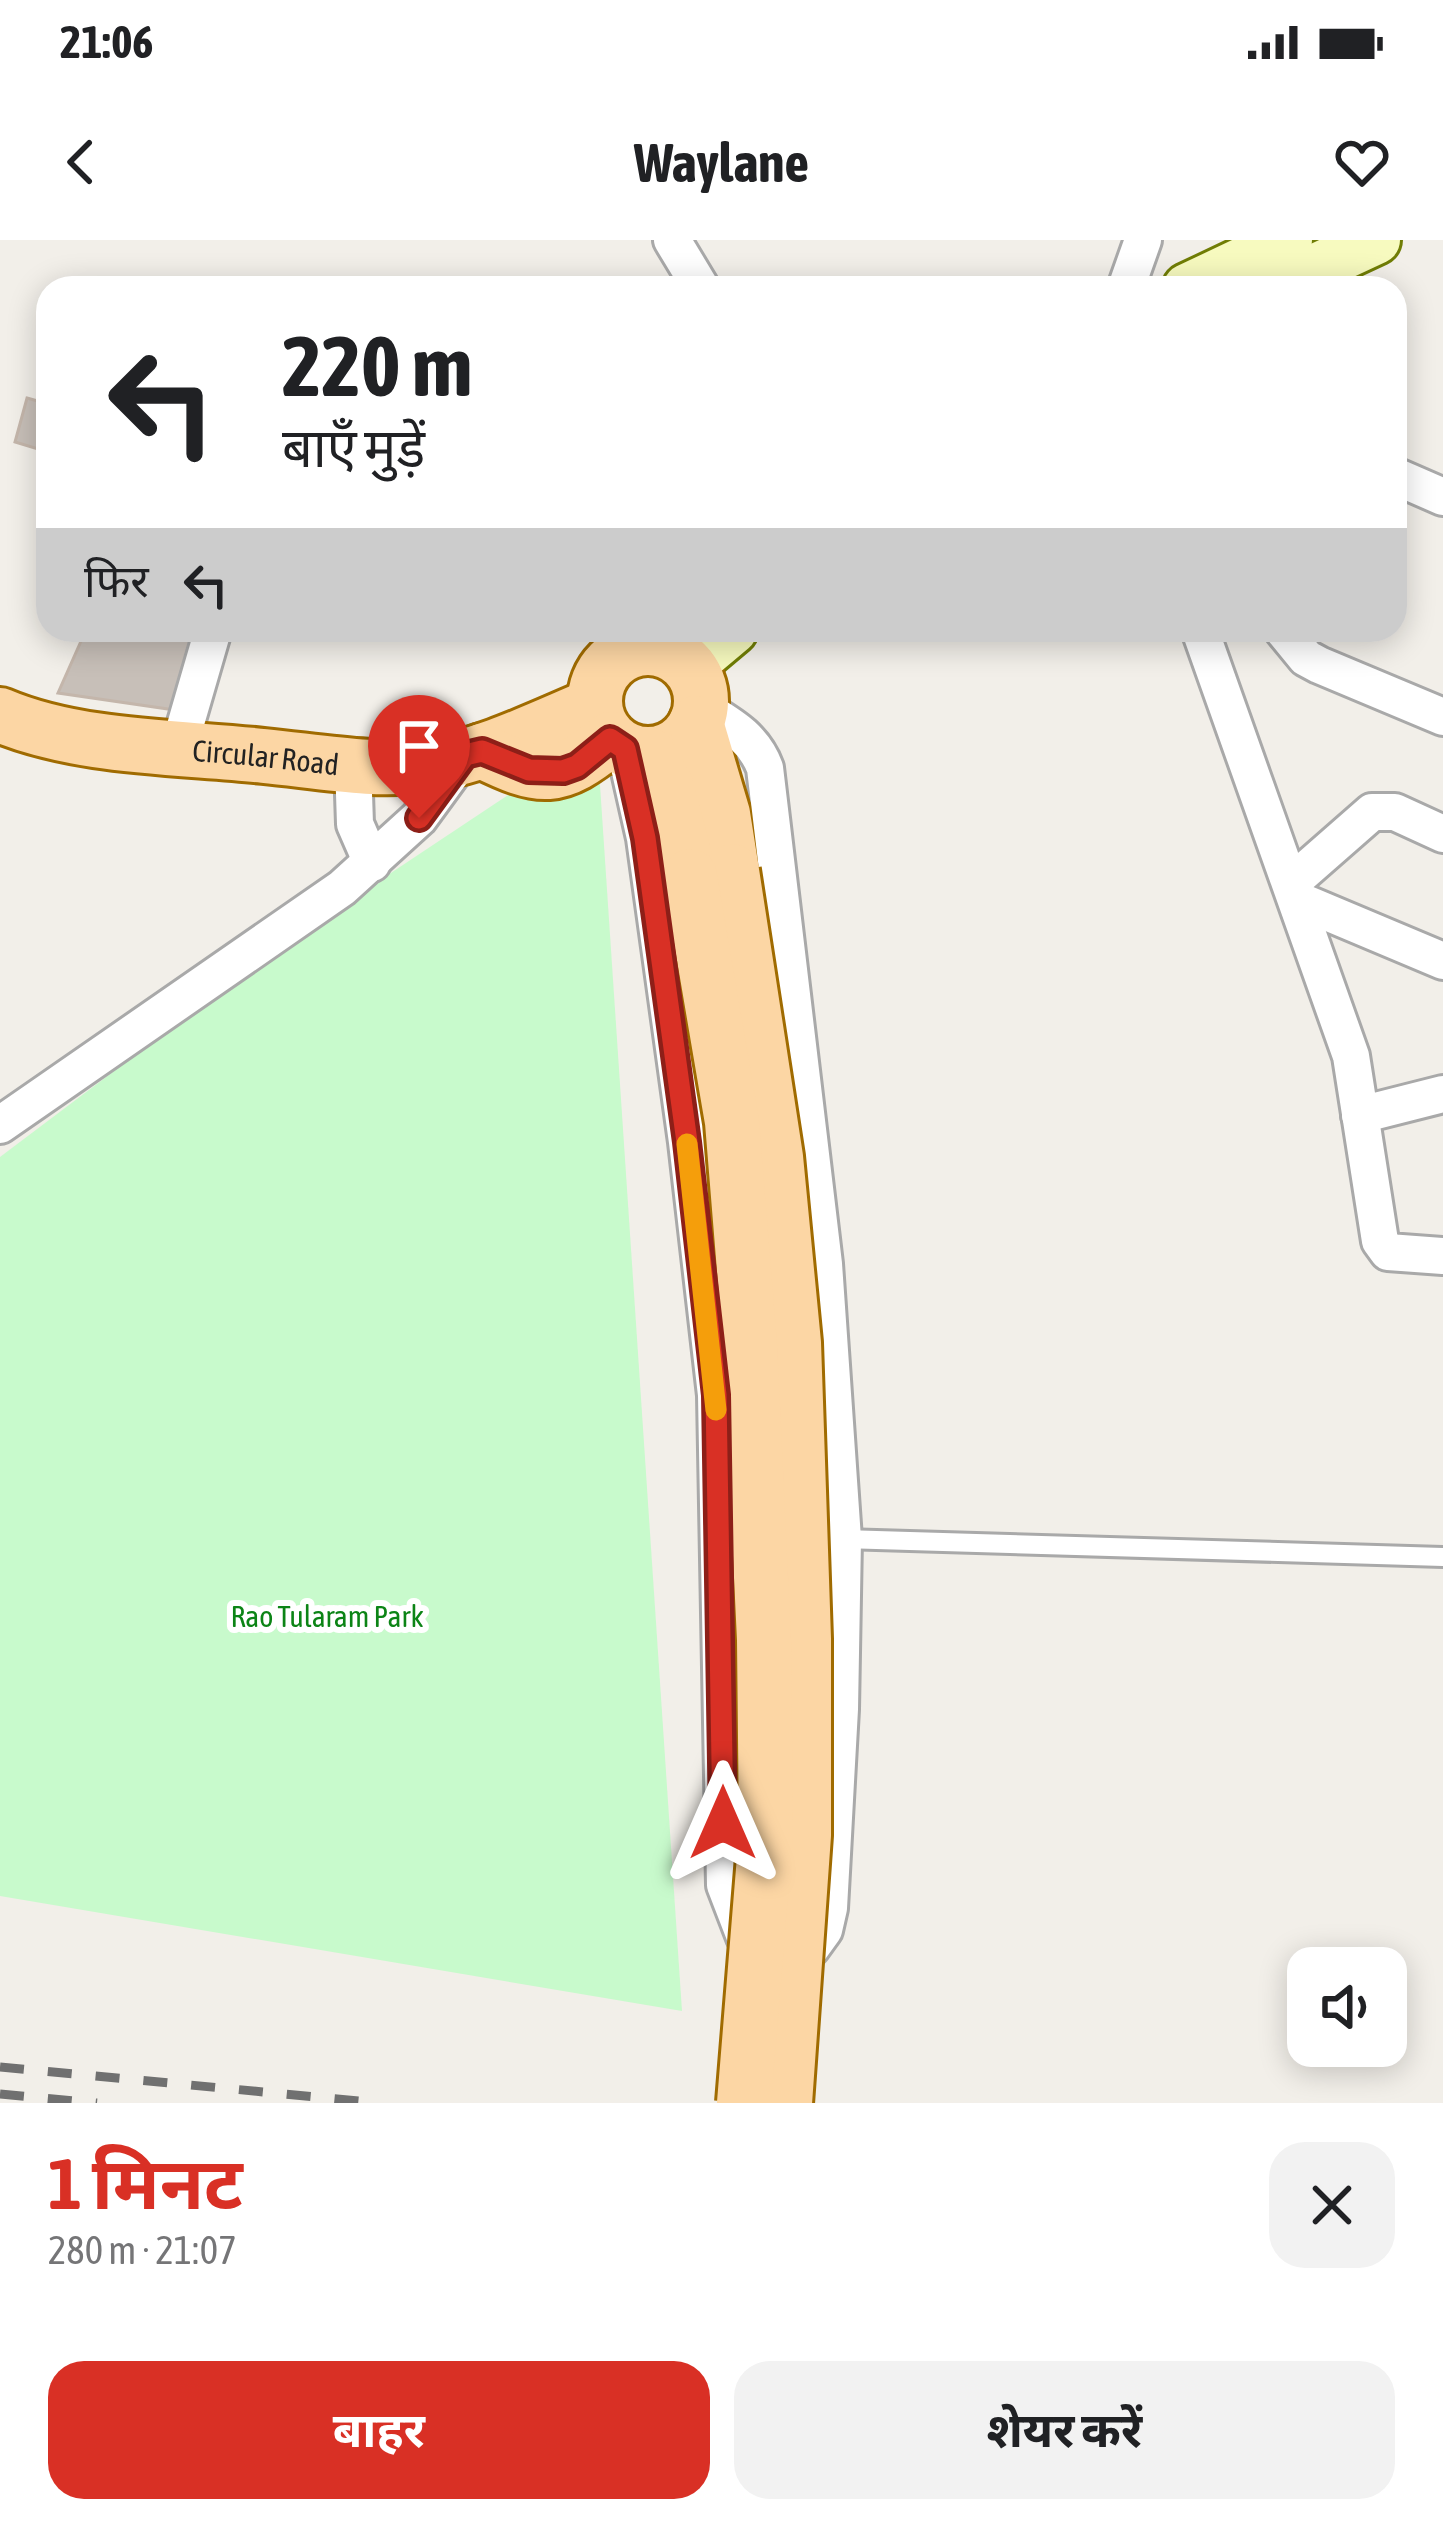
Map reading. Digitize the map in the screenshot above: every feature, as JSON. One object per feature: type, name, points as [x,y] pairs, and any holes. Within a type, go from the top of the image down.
[{"type":"main road","points":[[1212,276],[1288,240]]},
{"type":"main road","points":[[1299,276],[1376,240]]},
{"type":"main road","points":[[474,753],[529,770],[563,771],[619,737],[676,745],[691,676],[723,642]]},
{"type":"main road","points":[[744,2103],[766,1833],[764,1640],[750,1344],[711,874],[723,814],[691,676],[640,648],[612,662],[596,689],[619,737],[667,785],[711,874],[776,1157],[794,1343],[804,1639],[804,1835],[785,2103]]},
{"type":"main road","name":"Circular Road","points":[[0,715],[31,728],[353,764],[428,765],[474,753]]},
{"type":"street","points":[[672,240],[694,276]]},
{"type":"street","points":[[1130,276],[1143,240]]},
{"type":"street","points":[[1407,481],[1443,496]]},
{"type":"street","points":[[179,747],[210,642]]},
{"type":"street","points":[[1204,642],[1351,1057],[1380,1241],[1388,1252],[1443,1256]]},
{"type":"street","points":[[1293,642],[1319,665],[1443,717]]},
{"type":"street","points":[[619,737],[645,838],[716,1395],[725,1885],[746,1937],[779,1954],[811,1948],[824,1930],[829,1908],[844,1539],[828,1309],[765,768],[747,737],[691,676]]},
{"type":"street","points":[[0,1126],[342,888],[419,818],[474,753]]},
{"type":"street","points":[[353,764],[355,824],[372,863]]},
{"type":"street","points":[[1295,891],[1372,812],[1395,812],[1443,834]]},
{"type":"street","points":[[1295,891],[1443,961]]},
{"type":"street","points":[[1360,1114],[1443,1094]]},
{"type":"lane","points":[[844,1539],[1443,1557]]},
{"type":"green space","name":"Rao Tularam Park","points":[[588,742],[600,785],[682,2011],[0,1896],[0,1157],[272,952]]},
{"type":"building","points":[[27,398],[36,401],[36,448],[15,442]]},
{"type":"building","points":[[81,642],[195,642],[175,710],[58,693]]},
{"type":"railway","points":[[0,2067],[380,2103]]},
{"type":"railway","points":[[0,2094],[97,2103]]},
{"type":"slow traffic","points":[[687,1144],[716,1410]]},
{"type":"route","points":[[419,818],[465,755],[482,751],[529,770],[563,771],[577,766],[610,739],[625,749],[645,838],[716,1395],[723,1823]]}]
